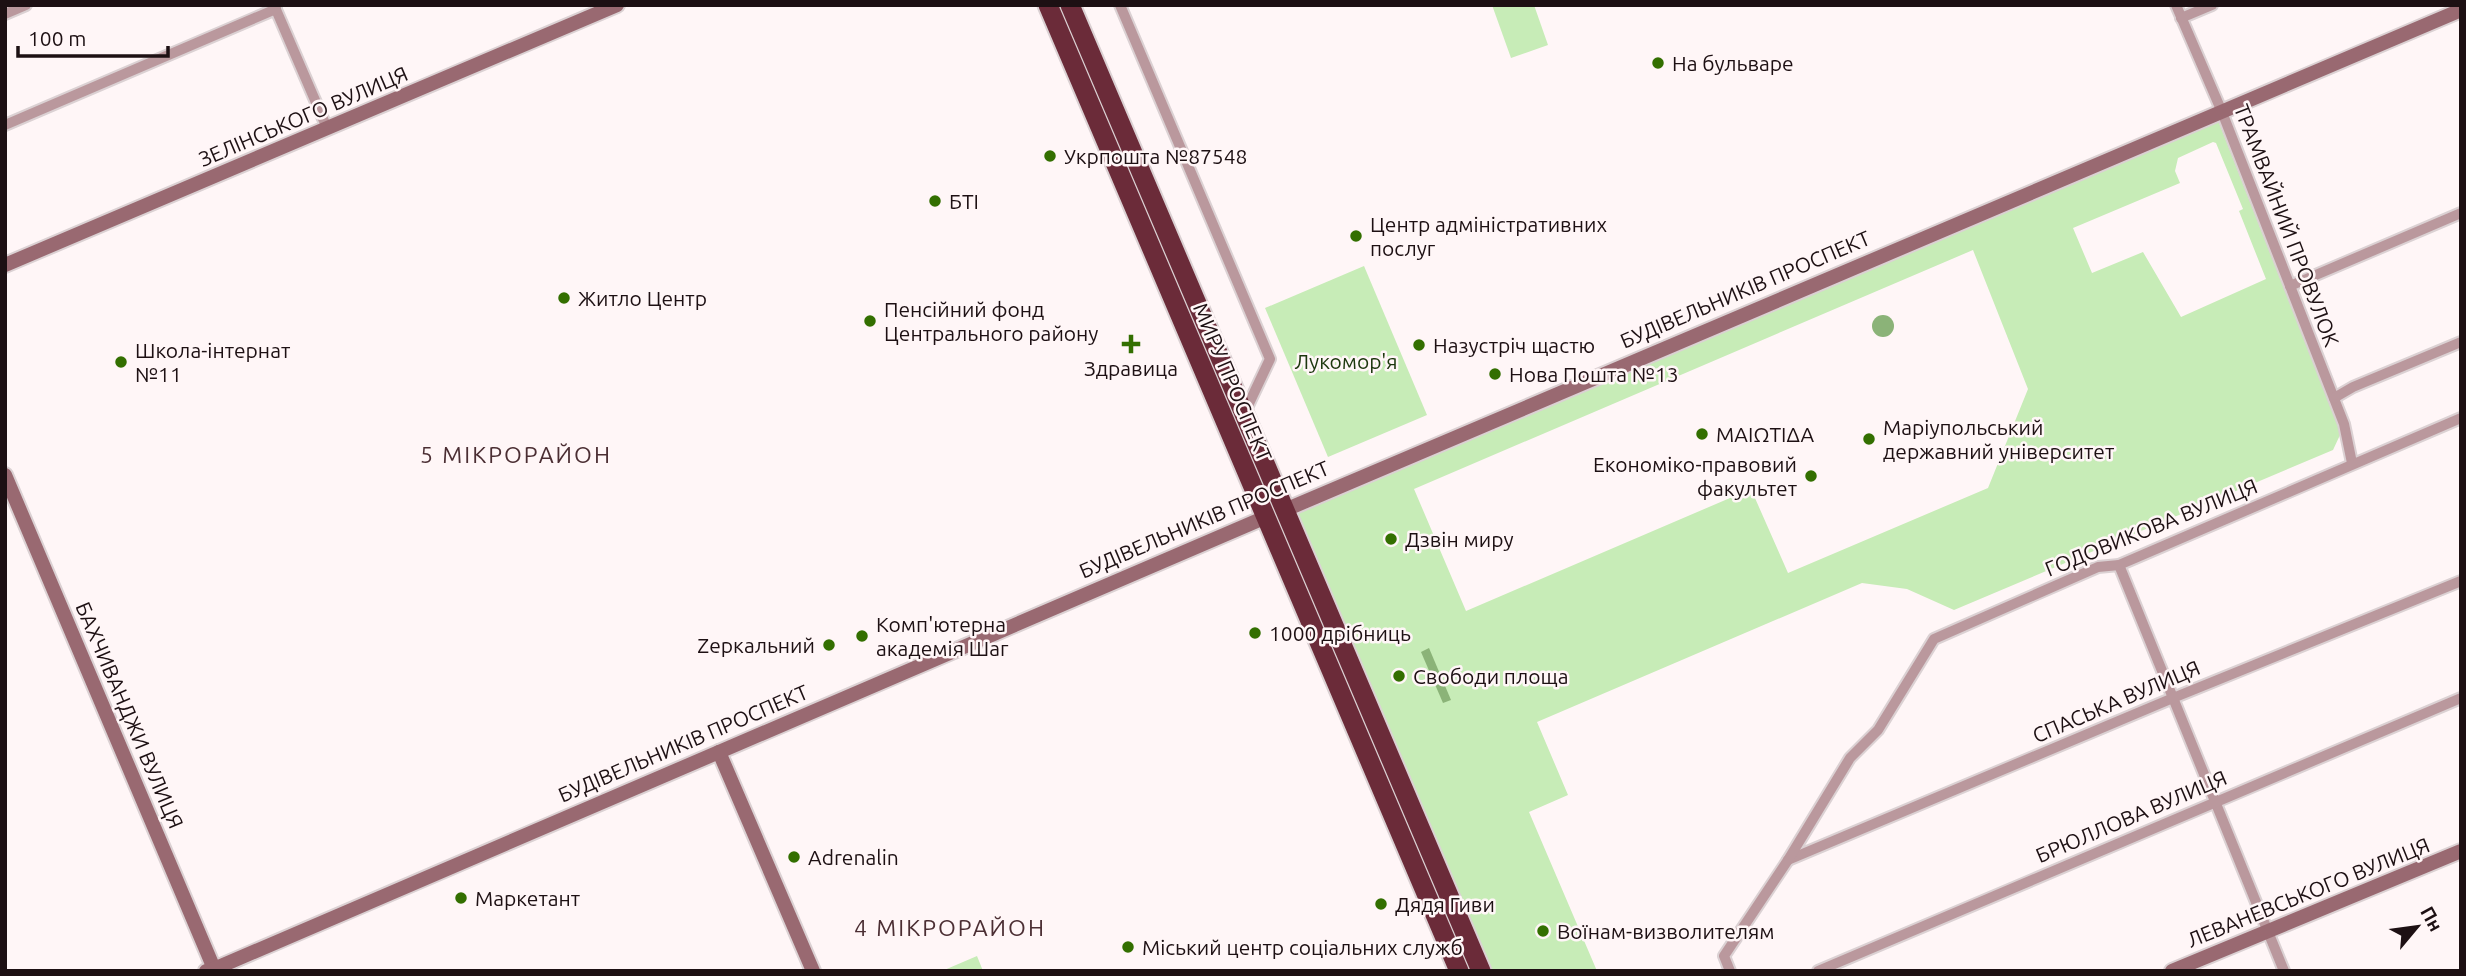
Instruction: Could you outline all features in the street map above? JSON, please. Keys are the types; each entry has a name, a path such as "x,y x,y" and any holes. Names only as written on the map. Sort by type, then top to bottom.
{"highway":[{"name":"МИРУ ПРОСПЕКТ","path":"1048,5 1459,971"},
{"name":"МИРУ ПРОСПЕКТ","path":"1070,5 1481,971"},
{"name":"БУДІВЕЛЬНИКІВ ПРОСПЕКТ","path":"1266,517 1284,510"}],"main road":[{"name":"ЗЕЛІНСЬКОГО ВУЛИЦЯ","path":"5,265 617,5"},
{"name":"БУДІВЕЛЬНИКІВ ПРОСПЕКТ","path":"1284,510 2461,10"},
{"name":"БАХЧИВАНДЖИ ВУЛИЦЯ","path":"5,475 212,970"},
{"name":"БУДІВЕЛЬНИКІВ ПРОСПЕКТ","path":"212,970 1266,517"},
{"path":"719,752 813,971"},
{"name":"ЛЕВАНЕВСЬКОГО ВУЛИЦЯ","path":"2172,971 2461,851"}],"street":[{"path":"5,14 26,5"},
{"path":"1120,5 1270,359 1244,415"},
{"name":"ТРАМВАЙНИЙ ПРОВУЛОК","path":"2176,5 2222,112 2344,424 2352,463"},
{"path":"2181,18 2212,5"},
{"path":"5,125 275,7 327,128"},
{"path":"2290,286 2461,213"},
{"path":"2334,398 2353,387 2461,342"},
{"name":"ГОДОВИКОВА ВУЛИЦЯ","path":"1788,860 1850,758 1878,730 1934,639 2098,567 2119,565 2461,418"},
{"path":"2119,565 2284,971"},
{"name":"СПАСЬКА ВУЛИЦЯ","path":"1788,860 2461,581"},
{"name":"БРЮЛЛОВА ВУЛИЦЯ","path":"1818,971 2461,698"},
{"path":"1730,971 1724,956 1788,860"}],"green space":[{"path":"1492,5 1534,5 1548,45 1511,58"},
{"path":"2218,120 2340,435 2333,450 1954,610 1907,589 1862,583 1537,722 1568,795 1529,812 1597,971 1489,971 1345,624 1341,625 1293,512","holes":["2216,143 2243,209 2239,211 2266,279 2181,317 2143,252 2092,273 2073,228 2180,183 2175,171 2178,158","1973,250 2028,389 1988,488 1788,573 1751,489 1466,611 1414,489"]},
{"name":"Лукомор'я","path":"1364,266 1427,415 1328,457 1265,308"},
{"path":"977,956 983,971 942,971"}],"shaded area":[{"path":"1883,315 1891,318 1894,326 1891,334 1883,337 1875,334 1872,326 1875,318"},
{"path":"1429,648 1451,700 1443,703 1421,652"}],"place":[{"name":"На бульваре","path":"1658,63"},
{"name":"Укрпошта №87548","path":"1050,156"},
{"name":"БТІ","path":"935,201"},
{"name":"Центр адміністративних послуг","path":"1356,236"},
{"name":"Житло Центр","path":"564,298"},
{"name":"Пенсійний фонд Центрального району","path":"870,321"},
{"name":"Здравица","path":"1131,344"},
{"name":"Назустріч щастю","path":"1419,345"},
{"name":"Школа-інтернат №11","path":"121,362"},
{"name":"Нова Пошта №13","path":"1495,374"},
{"name":"ΜΑΙΩΤΙΔΑ","path":"1702,434"},
{"name":"Маріупольський державний університет","path":"1869,439"},
{"name":"Економіко-правовий факультет","path":"1811,476"},
{"name":"Дзвін миру","path":"1391,539"},
{"name":"1000 дрібниць","path":"1255,633"},
{"name":"Комп'ютерна академія Шаг","path":"862,636"},
{"name":"Zеркальний","path":"829,645"},
{"name":"Свободи площа","path":"1399,676"},
{"name":"Adrenalin","path":"794,857"},
{"name":"Маркетант","path":"461,898"},
{"name":"Дядя Гиви","path":"1381,904"},
{"name":"Воїнам-визволителям","path":"1543,931"},
{"name":"Міський центр соціальних служб","path":"1128,947"}],"district":[{"name":"5 МІКРОРАЙОН","path":"516,454"},
{"name":"4 МІКРОРАЙОН","path":"950,927"}]}
